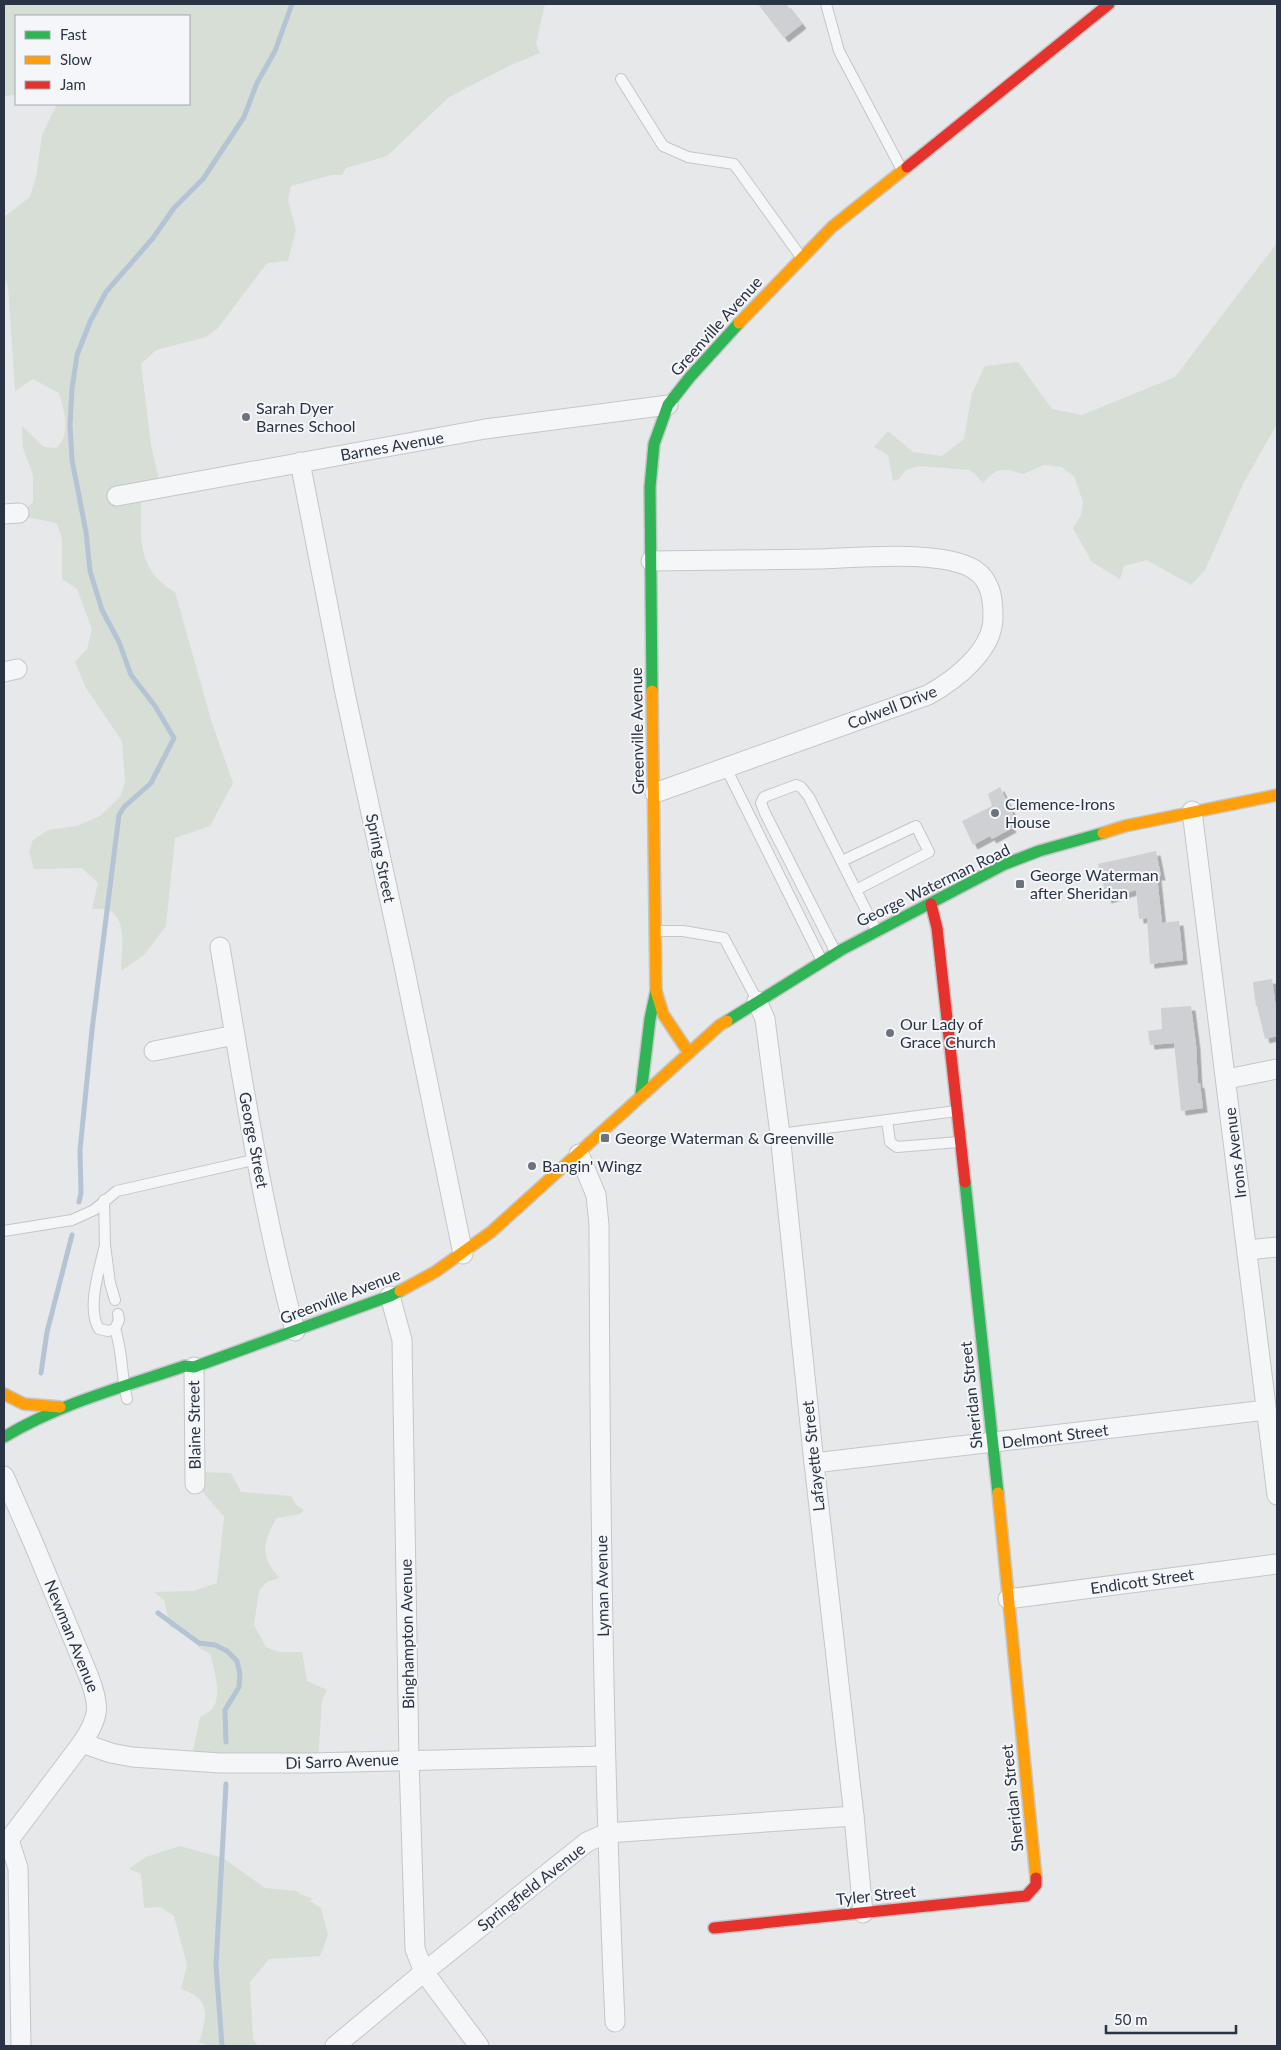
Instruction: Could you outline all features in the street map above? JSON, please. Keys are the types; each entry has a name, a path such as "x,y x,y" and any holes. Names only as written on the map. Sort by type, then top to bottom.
{"street":[{"name":"Greenville Avenue","path":"4,1437 62,1407 185,1366 194,1366 295,1331 390,1296 422,1280 491,1232 579,1154 641,1094 689,1053 663,1014 656,991 650,487 654,444 668,406 690,377 832,227 1110,4"},
{"name":"Barnes Avenue","path":"117,496 485,429 668,406"},
{"name":"Spring Street","path":"300,462 345,692 400,944 462,1254"},
{"name":"Colwell Drive","path":"651,561 849,557 938,558 976,570 983,577 993,598 992,626 979,653 972,663 944,686 928,695 655,793"},
{"name":"George Waterman Road","path":"689,1053 720,1025 822,961 877,930 931,904 1005,864 1039,851 1125,826 1277,795"},
{"name":"Irons Avenue","path":"1192,811 1227,1079 1277,1495"},
{"name":"Sheridan Street","path":"931,904 937,928 993,1444 1036,1868 1036,1885"},
{"name":"George Street","path":"220,947 248,1114 279,1274 295,1331"},
{"path":"656,991 669,1008 676,1013"},
{"path":"641,1094 650,1019 656,991"},
{"name":"Lafayette Street","path":"757,1001 765,1019 780,1134 863,1913"},
{"path":"700,1023 720,1025"},
{"path":"154,1051 235,1035"},
{"path":"1227,1079 1277,1069"},
{"name":"Lyman Avenue","path":"579,1154 596,1195 599,1225 600,1477 605,1756 615,2022"},
{"path":"1247,1250 1277,1246"},
{"name":"Binghampton Avenue","path":"390,1296 402,1340 414,1949 424,1972 479,2046"},
{"name":"Greenville Avenue","path":"153,1388 187,1374 194,1366"},
{"name":"Blaine Street","path":"194,1366 195,1484"},
{"path":"4,1394 33,1406 62,1407"},
{"name":"Delmont Street","path":"814,1463 993,1444 1266,1410"},
{"name":"Newman Avenue","path":"4,1476 97,1697 98,1712 93,1727 82,1743 7,1843 18,1868 21,2046"},
{"name":"Endicott Street","path":"1008,1599 1277,1564"},
{"name":"Di Sarro Avenue","path":"82,1743 111,1754 220,1763 310,1763 605,1756"},
{"name":"Springfield Avenue","path":"335,2046 424,1972 587,1842 607,1833 854,1816"},
{"name":"Tyler Street","path":"714,1928 1026,1896 1036,1885"}],"lane":[{"path":"826,4 839,51 902,170"},
{"path":"621,79 663,146 688,157 734,164 801,258"},
{"path":"726,768 822,961"},
{"path":"836,953 764,813 761,803 764,797 796,785 801,787 809,797 877,930"},
{"path":"842,861 916,826 921,834 929,852 856,890"},
{"path":"656,931 683,931 724,938 757,1001"},
{"path":"780,1134 957,1110"},
{"path":"887,1120 890,1142 897,1147 960,1142"},
{"path":"4,1231 72,1220 94,1210 117,1191 258,1159"},
{"path":"104,1200 105,1245 110,1284 115,1300"},
{"path":"105,1245 93,1297 96,1324 99,1329 108,1332 116,1329"},
{"path":"118,1314 119,1320 116,1329 121,1344 124,1386 127,1399"}],"shaded area":[{"path":"4,4 545,4 536,43 540,53 511,65 449,97 387,156 346,168 342,175 332,175 291,186 288,200 296,230 288,261 267,263 218,328 206,337 156,350 141,364 151,445 161,488 141,495 141,537 143,550 153,573 162,583 175,592 212,723 233,783 210,826 175,838 166,926 144,955 121,971 122,933 118,919 114,914 104,909 92,909 98,883 82,868 34,869 29,851 33,840 48,830 77,826 100,816 120,797 125,783 122,741 86,688 75,662 87,649 92,629 77,589 62,579 62,539 57,524 19,516 33,502 33,475 23,448 22,426 44,447 56,448 64,436 65,422 59,393 33,379 15,391 8,286 4,277 4,217 30,197 36,178 42,135 57,105 190,105 190,15 15,15 15,94 4,97"},
{"path":"1277,243 1277,424 1244,482 1205,570 1191,585 1147,560 1124,566 1120,579 1092,562 1073,528 1081,515 1083,502 1074,476 1061,467 1044,465 1023,474 1010,470 1001,470 997,471 983,483 969,470 920,466 906,470 899,479 893,481 888,455 874,447 888,431 913,452 942,456 964,439 972,393 985,366 1018,362 1052,409 1082,415 1175,377"},
{"path":"198,1472 231,1473 241,1492 291,1496 296,1505 304,1510 300,1514 277,1518 269,1534 265,1549 266,1556 273,1570 280,1578 267,1582 259,1591 254,1625 266,1647 279,1652 302,1652 307,1681 327,1690 322,1700 318,1763 191,1761 200,1717 210,1711 216,1703 215,1674 210,1654 199,1648 191,1633 170,1627 164,1600 154,1592 193,1591 217,1583 224,1517 199,1487"},
{"path":"180,1846 223,1858 265,1888 297,1891 312,1899 310,1901 321,1908 328,1935 320,1956 269,1959 250,1982 253,2039 258,2046 208,2046 199,2042 204,2025 205,2010 198,1998 181,1989 187,1965 174,1916 160,1907 144,1908 141,1874 129,1869 146,1857"}],"building":[{"path":"758,4 786,4 802,24 784,38"},
{"name":"Clemence-Irons House","path":"1000,787 1016,821 1010,825 1012,828 992,839 990,836 973,845 962,821 992,806 988,794"},
{"path":"1156,851 1161,876 1157,876 1162,923 1179,921 1183,960 1150,964 1147,918 1139,919 1136,890 1107,899 1098,864"},
{"path":"1272,979 1277,1015 1277,1036 1265,1039 1256,1006 1253,982"},
{"path":"1191,1006 1198,1084 1200,1083 1203,1108 1181,1111 1174,1043 1150,1045 1148,1031 1162,1029 1161,1008"}],"waterway":[{"path":"79,1202 81,1193 80,1150 92,1030 119,815 124,807 151,783 174,738 155,706 131,675 119,642 102,610 90,571 86,532 72,460 70,425 72,389 77,355 90,322 106,292 153,238 174,208 203,179 244,117 257,83 275,51 292,4"},
{"path":"41,1373 47,1332 72,1235"},
{"path":"158,1613 199,1643 215,1645 227,1651 237,1661 240,1674 239,1687 225,1710 226,1742"},
{"path":"222,2046 216,1965 226,1784"}],"traffic: fast":[{"path":"652,691 650,487 654,444 668,405 690,377 739,323"},
{"path":"727,1021 841,950 1005,864 1039,851 1103,833"},
{"path":"641,1094 650,1019 656,991"},
{"path":"965,1182 998,1493"},
{"path":"4,1437 70,1405 185,1366 194,1367 400,1291"}],"traffic: slow":[{"path":"739,323 832,227 907,167"},
{"path":"652,691 656,991 663,1014 689,1053"},
{"path":"1103,833 1125,826 1277,795"},
{"path":"400,1291 435,1272 491,1232 720,1025 727,1021"},
{"path":"4,1394 24,1404 60,1407"},
{"path":"998,1493 1036,1878"}],"traffic: jam":[{"path":"907,167 1109,4"},
{"path":"931,904 937,928 965,1182"},
{"path":"714,1928 1026,1896 1036,1885 1036,1878"}],"place":[{"name":"Sarah Dyer Barnes School","path":"246,417"},
{"name":"Clemence-Irons House","path":"995,813"},
{"name":"George Waterman after Sheridan","path":"1020,884"},
{"name":"Our Lady of Grace Church","path":"890,1033"},
{"name":"George Waterman & Greenville","path":"605,1138"},
{"name":"Bangin' Wingz","path":"532,1166"}]}
